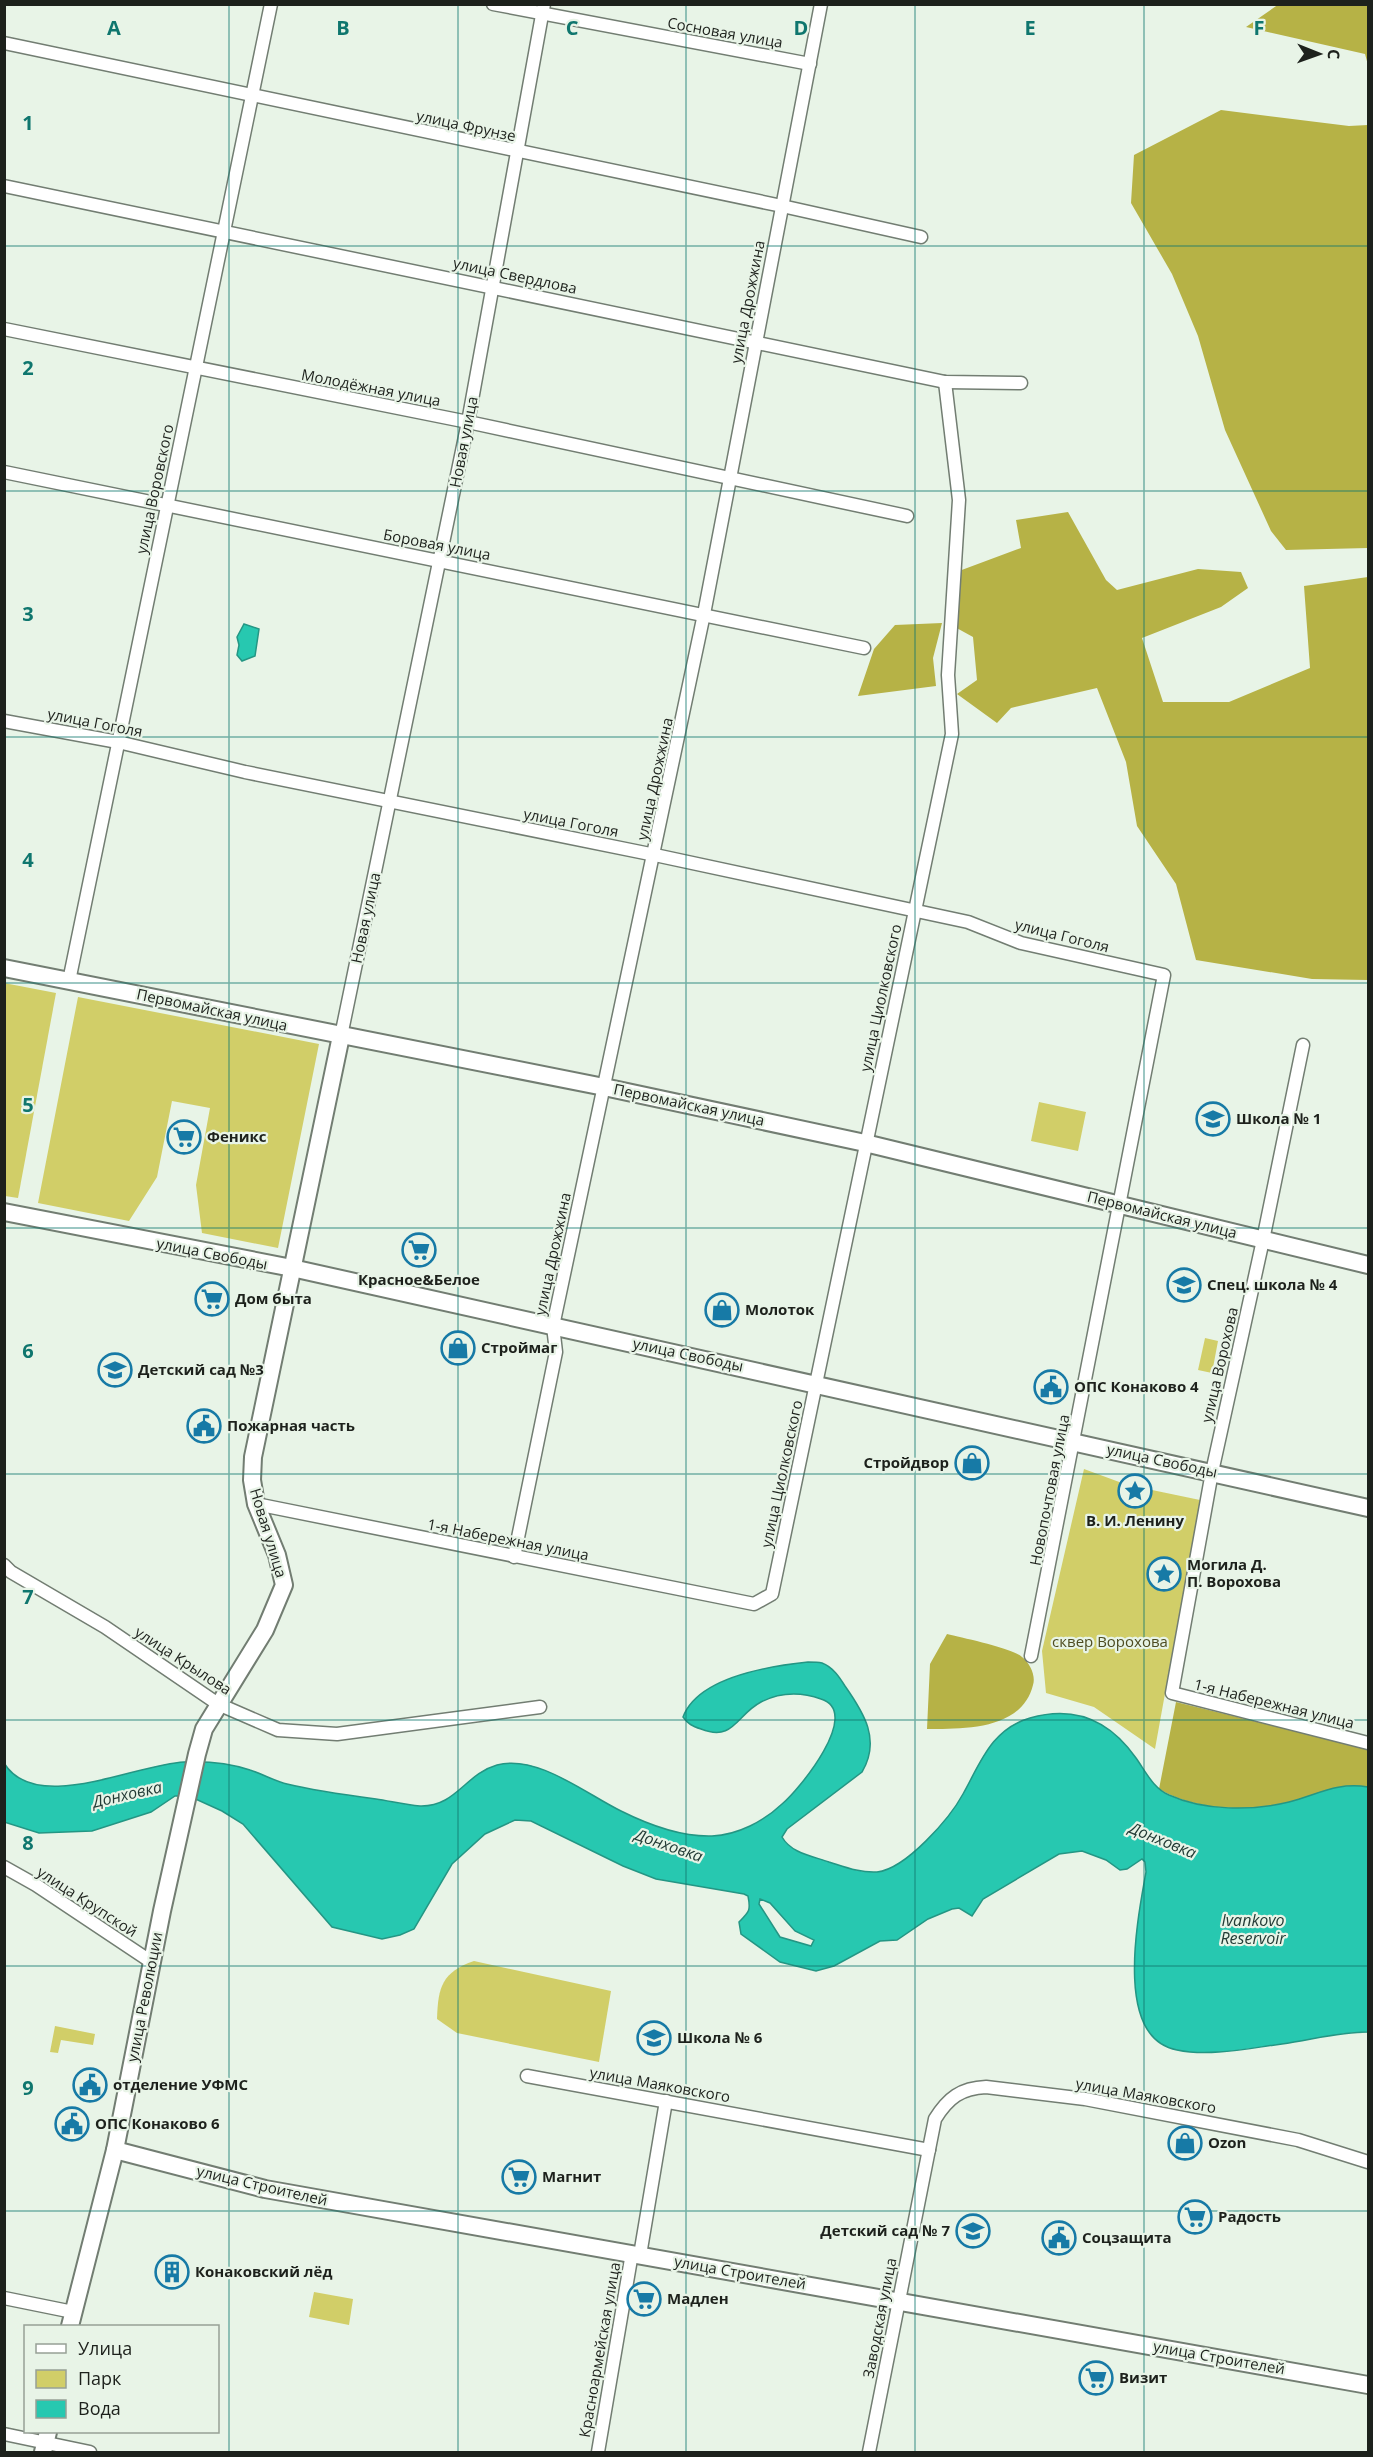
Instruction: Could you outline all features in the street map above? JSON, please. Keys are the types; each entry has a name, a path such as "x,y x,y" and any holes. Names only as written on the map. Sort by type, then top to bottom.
{"main road":[{"name":"Первомайская улица","path":"4,968 604,1087 865,1143 1368,1265"},
{"name":"Новая улица","path":"184,1808 204,1729 265,1630 284,1585 277,1555 256,1504 252,1480 254,1457 341,1036"},
{"name":"улица Свободы","path":"4,1212 292,1268 1368,1508"},
{"name":"улица Революции","path":"72,2319 115,2150 184,1808"},
{"name":"улица Строителей","path":"115,2150 265,2189 1368,2385"}],"street":[{"name":"улица Воровского","path":"69,981 271,4"},
{"name":"Сосновая улица","path":"493,4 544,9 810,64"},
{"name":"улица Дрожжина","path":"514,1557 556,1352 554,1326 704,614 821,4"},
{"name":"Новая улица","path":"341,1036 468,422 544,9"},
{"name":"улица Фрунзе","path":"4,43 921,237"},
{"name":"улица Свердлова","path":"4,186 945,382 1021,383"},
{"name":"Молодёжная улица","path":"4,329 468,422 907,516"},
{"name":"улица Циолковского","path":"754,1604 772,1594 952,734 948,675 959,500 945,382"},
{"name":"Боровая улица","path":"4,472 166,507 864,648"},
{"name":"улица Гоголя","path":"4,721 118,742 245,772 655,855 968,922 1021,943 1164,975"},
{"name":"Новопочтовая улица","path":"1031,1656 1075,1442 1164,975"},
{"name":"улица Ворохова","path":"1172,1693 1212,1472 1303,1044"},
{"name":"1-я Набережная улица","path":"256,1504 754,1604"},
{"name":"улица Крылова","path":"4,1565 11,1572 105,1627 218,1704 278,1730 337,1734 540,1707"},
{"name":"1-я Набережная улица","path":"1172,1693 1368,1743"},
{"name":"улица Крупской","path":"4,1867 36,1885 153,1963"},
{"name":"улица Маяковского","path":"527,2076 929,2150"},
{"name":"улица Маяковского","path":"935,2120 945,2103 956,2094 972,2088 986,2087 1101,2102 1298,2140 1365,2161"},
{"name":"Красноармейская улица","path":"598,2452 666,2101"},
{"name":"Заводская улица","path":"869,2452 935,2120"},
{"path":"4,2298 72,2319"},
{"path":"4,2434 90,2452"}],"green space":[{"path":"4,983 56,993 18,1198 5,1196"},
{"path":"78,997 319,1044 278,1248 202,1233 196,1185 210,1108 172,1101 157,1177 129,1221 38,1203"},
{"path":"1039,1102 1086,1112 1078,1151 1031,1141"},
{"path":"1205,1338 1218,1341 1212,1373 1198,1370"},
{"name":"сквер Ворохова","path":"1084,1469 1122,1483 1123,1489 1130,1497 1144,1498 1152,1490 1200,1500 1155,1749 1094,1707 1046,1693 1042,1651"},
{"path":"474,1961 611,1991 599,2062 457,2033 437,2019 439,1998 444,1982 455,1970"},
{"path":"55,2026 95,2034 93,2045 61,2040 58,2053 50,2052"},
{"path":"314,2292 353,2299 349,2325 309,2317"}],"shaded area":[{"path":"1279,4 1368,5 1368,65 1365,54 1246,27"},
{"path":"1221,110 1349,126 1368,125 1368,548 1286,550 1271,531 1225,430 1198,336 1172,274 1131,203 1134,155"},
{"path":"1068,512 1106,580 1117,590 1198,569 1241,572 1248,588 1221,607 1142,638 1163,702 1229,702 1310,668 1304,586 1368,577 1368,980 1312,979 1196,960 1176,884 1137,826 1126,762 1097,688 1011,708 997,723 957,694 977,680 973,637 953,626 959,571 1021,548 1016,520"},
{"path":"942,623 933,658 936,686 858,696 874,649 895,625"},
{"path":"947,1634 1008,1650 1028,1663 1034,1681 1027,1700 1017,1711 990,1724 927,1729 930,1664"},
{"path":"1176,1702 1368,1749 1368,1787 1346,1786 1289,1802 1239,1808 1205,1805 1174,1796 1159,1789"}],"water":[{"path":"244,624 259,629 255,656 242,661 237,655 239,645 237,637"},
{"name":"Ivankovo Reservoir","path":"808,1662 826,1665 836,1673 864,1717 868,1727 870,1749 862,1772 787,1829 782,1837 791,1847 802,1853 859,1871 877,1872 888,1869 914,1852 938,1828 957,1804 981,1760 996,1739 1017,1723 1046,1714 1076,1715 1103,1726 1126,1745 1158,1788 1169,1795 1197,1804 1228,1808 1260,1807 1289,1802 1337,1787 1368,1787 1368,2032 1346,2033 1243,2050 1203,2053 1177,2050 1157,2041 1144,2023 1137,2000 1134,1973 1138,1917 1146,1872 1145,1862 1142,1859 1127,1869 1120,1870 1106,1860 1082,1851 1059,1854 983,1899 972,1916 959,1908 952,1909 928,1919 897,1940 880,1941 834,1966 816,1971 780,1962 741,1934 739,1922 748,1911 748,1896 656,1879 623,1866 531,1821 515,1820 485,1834 452,1864 414,1929 382,1939 332,1927 243,1824 222,1811 189,1796 175,1796 151,1812 92,1831 39,1833 4,1822 4,1763 19,1778 39,1785 62,1786 88,1783 184,1762 217,1763 255,1772 282,1783 331,1793 420,1806 432,1805 452,1796 486,1769 512,1763 545,1770 621,1811 653,1825 701,1836 722,1835 741,1830 767,1816 801,1784 824,1751 832,1734 835,1719 832,1707 821,1699 806,1695 776,1696 753,1707 728,1730 721,1732 695,1727 683,1717 691,1703 719,1683 756,1671","holes":["760,1899 770,1903 795,1931 814,1940 811,1946 780,1937 759,1904"]}],"place":[{"name":"Школа № 1","path":"1213,1119"},
{"name":"Феникс","path":"184,1137"},
{"name":"Красное&Белое","path":"419,1250"},
{"name":"Спец. школа № 4","path":"1184,1285"},
{"name":"Дом быта","path":"212,1299"},
{"name":"Молоток","path":"722,1310"},
{"name":"Строймаг","path":"458,1348"},
{"name":"Детский сад №3","path":"115,1370"},
{"name":"ОПС Конаково 4","path":"1051,1387"},
{"name":"Пожарная часть","path":"204,1426"},
{"name":"Стройдвор","path":"972,1463"},
{"name":"В. И. Ленину","path":"1135,1491"},
{"name":"Могила Д. П. Ворохова","path":"1164,1574"},
{"name":"Школа № 6","path":"654,2038"},
{"name":"отделение УФМС","path":"90,2085"},
{"name":"ОПС Конаково 6","path":"72,2124"},
{"name":"Ozon","path":"1185,2143"},
{"name":"Магнит","path":"519,2177"},
{"name":"Радость","path":"1195,2217"},
{"name":"Детский сад № 7","path":"973,2231"},
{"name":"Соцзащита","path":"1059,2238"},
{"name":"Конаковский лёд","path":"172,2272"},
{"name":"Мадлен","path":"644,2299"},
{"name":"Визит","path":"1096,2378"}],"water label":[{"name":"Донховка","path":"127,1794"},
{"name":"Донховка","path":"1163,1840"},
{"name":"Донховка","path":"669,1845"}]}
